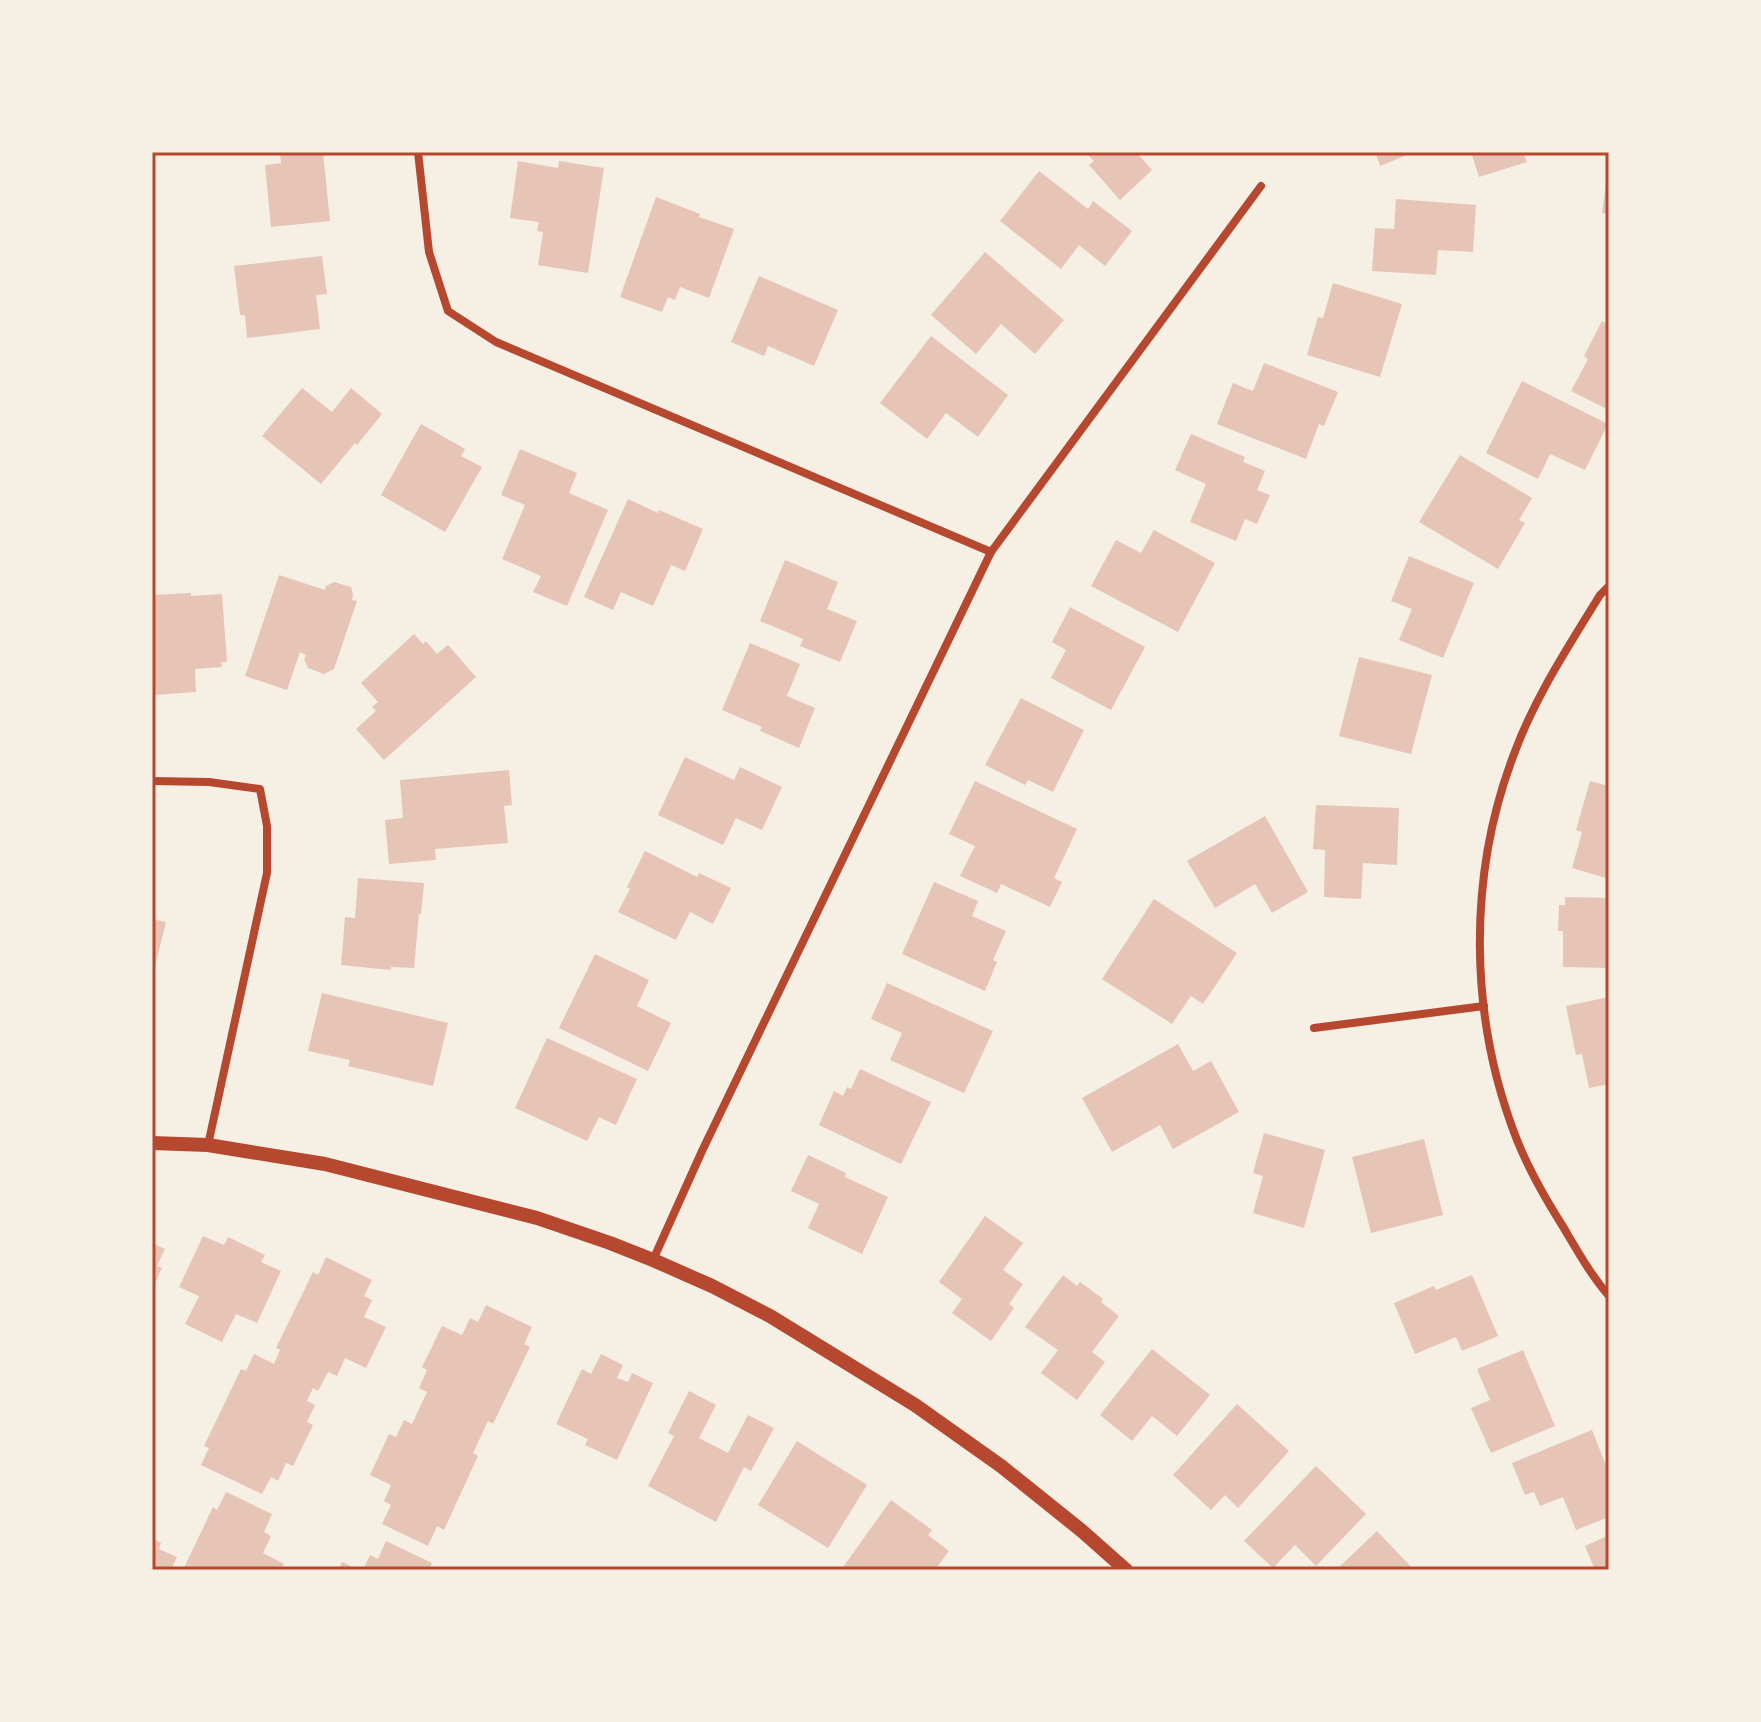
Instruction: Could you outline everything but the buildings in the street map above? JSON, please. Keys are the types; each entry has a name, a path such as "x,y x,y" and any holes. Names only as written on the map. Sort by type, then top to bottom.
{"street":[{"path":"418,152 429,252 448,311 496,342 991,552"},
{"path":"653,1260 702,1151 991,552 1261,186"},
{"path":"1609,586 1600,595 1553,671 1531,712 1513,756 1488,847 1479,950 1491,1052 1517,1140 1536,1183 1593,1278 1609,1296"},
{"path":"152,781 209,782 260,789 267,826 267,873 208,1145"},
{"path":"1314,1028 1484,1006"},
{"path":"152,1143 208,1145 325,1164 537,1218 653,1260 770,1316 915,1405 1001,1466 1126,1570"}]}
